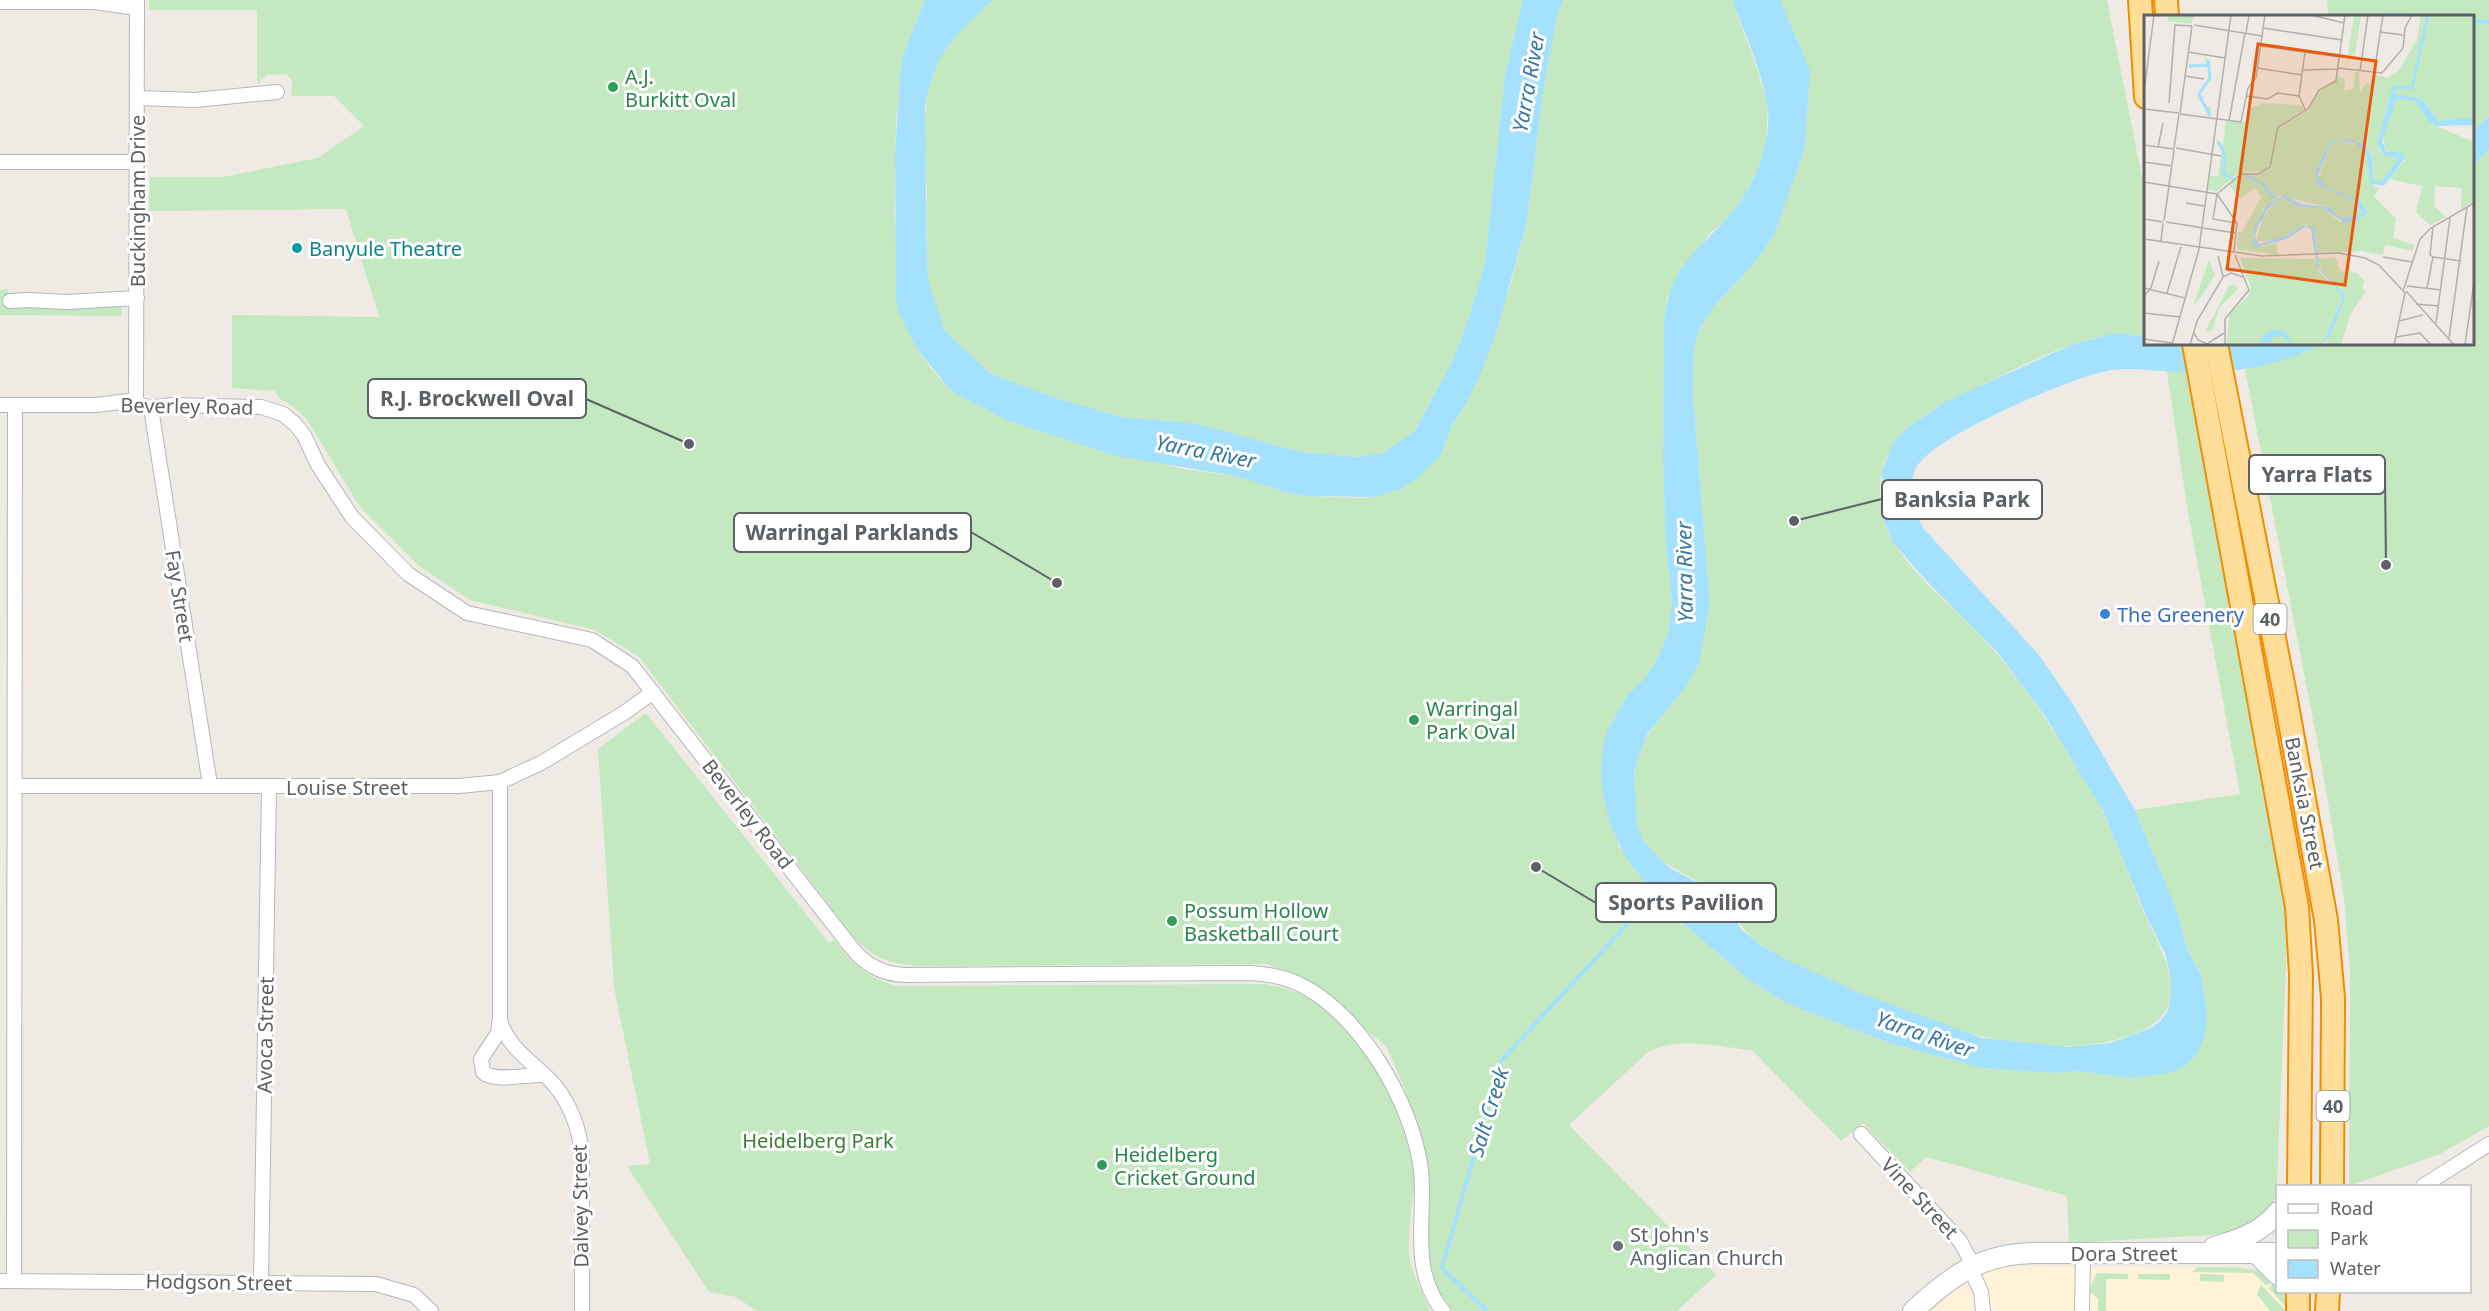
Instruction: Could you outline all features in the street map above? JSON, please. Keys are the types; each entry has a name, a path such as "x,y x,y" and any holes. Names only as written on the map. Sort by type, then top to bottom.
{"highway":[{"path":"2140,0 2144,78"},
{"path":"2166,0 2167,15"},
{"name":"40","path":"2194,345 2221,428"},
{"name":"40","path":"2216,345 2221,428"},
{"name":"Banksia Street","path":"2221,428 2297,907 2301,975 2299,1185"},
{"name":"Banksia Street","path":"2221,428 2284,689 2326,920 2333,1007 2332,1185"},
{"path":"2298,1293 2298,1311"},
{"path":"2327,1311 2328,1293"}],"main road":[{"path":"2289,1185 2299,1161"},
{"path":"2191,1253 2254,1233 2267,1224 2276,1213"},
{"path":"2256,1253 2276,1274"},
{"name":"Dora Street","path":"1913,1311 1941,1286 1971,1266 2016,1254 2276,1253"},
{"path":"2289,1293 2298,1311"}],"street":[{"path":"0,2 101,1 137,4"},
{"name":"Buckingham Drive","path":"136,402 137,4"},
{"path":"137,98 195,99 277,92"},
{"path":"0,162 137,162"},
{"path":"10,301 66,302 136,298"},
{"name":"Beverley Road","path":"0,405 96,405 129,401 151,408 171,405 261,407 283,414 296,424 304,435 318,465 352,517 408,574 466,614 592,640 632,666 850,947 867,963 881,971 904,975 1251,973 1288,979 1318,995 1344,1018 1375,1056 1396,1090 1406,1112 1421,1169 1421,1239 1424,1277 1431,1294 1443,1311"},
{"path":"7,1281 16,786 15,405"},
{"name":"Fay Street","path":"151,408 210,785"},
{"name":"Louise Street","path":"16,786 459,786 500,782 582,740 653,692"},
{"name":"Dalvey Street","path":"500,782 500,1017 498,1033 481,1059 483,1072 490,1078 544,1075"},
{"name":"Avoca Street","path":"261,1282 269,787"},
{"name":"Dalvey Street","path":"500,1017 505,1034 513,1046 544,1075 566,1102 576,1125 581,1143 582,1311"},
{"name":"Vine Street","path":"1861,1134 1960,1241 1981,1292 1983,1311"},
{"path":"2425,1185 2489,1144"},
{"path":"2082,1311 2083,1253"},
{"name":"Hodgson Street","path":"7,1281 376,1284 414,1295 431,1311"}],"shaded area":[{"path":"2017,1266 2248,1268 2272,1277 2276,1293 2284,1293 2289,1311 1932,1311 1954,1291 1977,1276 1998,1268"}],"green space":[{"path":"149,0 925,0 903,55 896,119 894,215 918,350 932,370 951,391 1008,421 1076,442 1184,469 1236,476 1305,496 1358,498 1374,497 1440,456 1453,424 1467,402 1510,287 1526,226 1544,85 1557,16 1563,0 1732,0 1768,106 1766,144 1759,166 1745,194 1728,218 1709,234 1667,298 1664,320 1663,460 1666,546 1672,603 1668,633 1657,659 1645,678 1628,695 1608,729 1603,796 1619,846 1661,904 1750,981 1786,1003 1889,1043 1982,1068 2054,1073 2076,1071 2130,1078 2207,1011 2201,975 2187,949 2177,911 2135,810 2240,794 2187,506 2167,372 2186,372 2250,693 2286,910 2286,967 2277,1183 2275,1198 2265,1217 2228,1234 2069,1243 2067,1196 1926,1157 1910,1172 1863,1123 1841,1141 1752,1050 1699,1044 1673,1045 1648,1052 1569,1125 1716,1275 1677,1311 1450,1311 1443,1303 1429,1271 1419,1135 1406,1092 1386,1046 1359,1024 1330,995 1303,977 1266,964 919,966 892,962 877,956 855,939 639,657 595,630 470,600 419,566 360,507 306,418 280,399 275,391 232,388 232,315 379,317 346,209 149,211 150,177 223,177 318,158 364,126 334,96 291,96 292,80 286,74 267,75 257,84 257,10 149,10"},
{"path":"993,0 1523,0 1505,75 1485,263 1454,358 1415,431 1383,453 1358,457 1302,452 1193,423 1122,417 1056,398 991,374 945,331 929,283 927,266 924,124 929,83 938,60 955,35"},
{"path":"1780,0 2107,0 2144,188 2144,336 2100,337 2054,351 1931,411 1901,436 1890,452 1883,469 1880,489 1882,512 1887,528 1905,558 1930,587 1985,640 2014,675 2053,730 2091,791 2115,839 2161,949 2171,982 2171,997 2166,1011 2154,1024 2134,1034 2098,1044 2061,1046 2022,1044 1984,1037 1946,1026 1873,999 1798,966 1759,943 1746,931 1718,896 1699,882 1665,863 1647,846 1640,834 1636,819 1634,785 1640,752 1654,726 1689,680 1698,660 1710,604 1693,397 1694,347 1701,326 1714,306 1752,266 1774,236 1805,147 1810,70"},
{"path":"2327,0 2489,0 2489,116 2474,130 2474,15 2328,15"},
{"path":"2489,149 2489,1126 2440,1154 2349,1185 2350,970 2344,897 2321,761 2245,369 2305,352 2319,345 2474,345 2474,165"},
{"path":"8,289 10,307 122,305 121,316 0,315 0,290"},
{"name":"Heidelberg Park","path":"646,713 829,943 834,940 854,963 878,980 898,986 1264,984 1295,992 1318,1005 1340,1023 1360,1045 1378,1070 1393,1097 1404,1124 1416,1178 1411,1209 1409,1255 1430,1311 757,1311 736,1297 709,1292 627,1166 650,1164 614,987 598,749"},
{"path":"2198,1267 2247,1269 2274,1278 2267,1286 2253,1273 2192,1272"},
{"path":"2097,1273 2128,1274 2128,1279 2106,1279 2106,1311 2098,1311 2098,1299 2089,1290"},
{"path":"2138,1274 2170,1274 2170,1280 2138,1279"},
{"path":"2200,1274 2224,1275 2224,1282 2200,1281"},
{"path":"2276,1280 2276,1293 2284,1293 2289,1311 2269,1288"},
{"path":"2261,1285 2285,1311 2270,1311 2257,1294"}],"water":[{"name":"Yarra River","path":"925,0 993,0 967,24 948,46 935,71 925,106 927,266 929,283 945,331 991,374 1056,398 1122,417 1193,423 1302,452 1358,457 1383,453 1415,431 1454,358 1485,263 1505,75 1523,0 1563,0 1557,16 1544,85 1526,226 1496,334 1482,370 1467,402 1453,424 1440,456 1415,480 1401,489 1374,497 1305,496 1236,476 1117,456 1008,421 951,391 918,350 899,313 896,298 895,154 900,77 903,55"},
{"name":"Yarra River","path":"1732,0 1780,0 1810,70 1805,147 1774,236 1752,266 1714,306 1701,326 1694,347 1693,397 1710,604 1699,663 1686,686 1648,733 1634,774 1637,825 1643,840 1670,868 1710,889 1726,904 1742,930 1761,945 1785,959 1860,993 1982,1038 2069,1047 2111,1043 2151,1028 2161,1020 2168,1011 2171,995 2170,973 2165,953 2147,918 2103,811 2047,719 1998,653 1920,574 1893,542 1882,514 1882,472 1893,443 1907,428 1945,402 2073,344 2116,333 2144,336 2144,345 2319,345 2287,359 2251,368 2214,372 2128,369 2094,374 2006,409 1948,440 1927,455 1913,475 1913,500 1924,529 2039,655 2073,704 2135,810 2177,911 2187,949 2201,975 2207,1011 2205,1036 2197,1054 2185,1066 2169,1073 2130,1078 2076,1071 2054,1073 1982,1068 1889,1043 1786,1003 1750,981 1661,904 1625,856 1611,826 1603,796 1601,771 1603,746 1608,729 1628,695 1645,678 1657,659 1668,633 1672,603 1666,546 1663,460 1664,320 1672,286 1678,274 1694,252 1736,207 1759,165 1767,134 1768,118 1761,78"},
{"path":"2489,116 2489,149 2474,165 2474,130"}],"waterway":[{"path":"2388,14 2403,15"},
{"path":"2474,21 2489,22"},
{"name":"Salt Creek","path":"1487,1311 1442,1268 1501,1061 1656,893"}],"place":[{"name":"A.J. Burkitt Oval","path":"613,87"},
{"name":"Banyule Theatre","path":"297,248"},
{"name":"R.J. Brockwell Oval","path":"689,444"},
{"name":"Banksia Park","path":"1794,521"},
{"name":"Yarra Flats","path":"2386,565"},
{"name":"Warringal Parklands","path":"1057,583"},
{"name":"The Greenery","path":"2105,614"},
{"name":"Warringal Park Oval","path":"1414,720"},
{"name":"Sports Pavilion","path":"1536,867"},
{"name":"Possum Hollow Basketball Court","path":"1172,921"},
{"name":"Heidelberg Cricket Ground","path":"1102,1165"},
{"name":"St John's Anglican Church","path":"1618,1246"}]}
